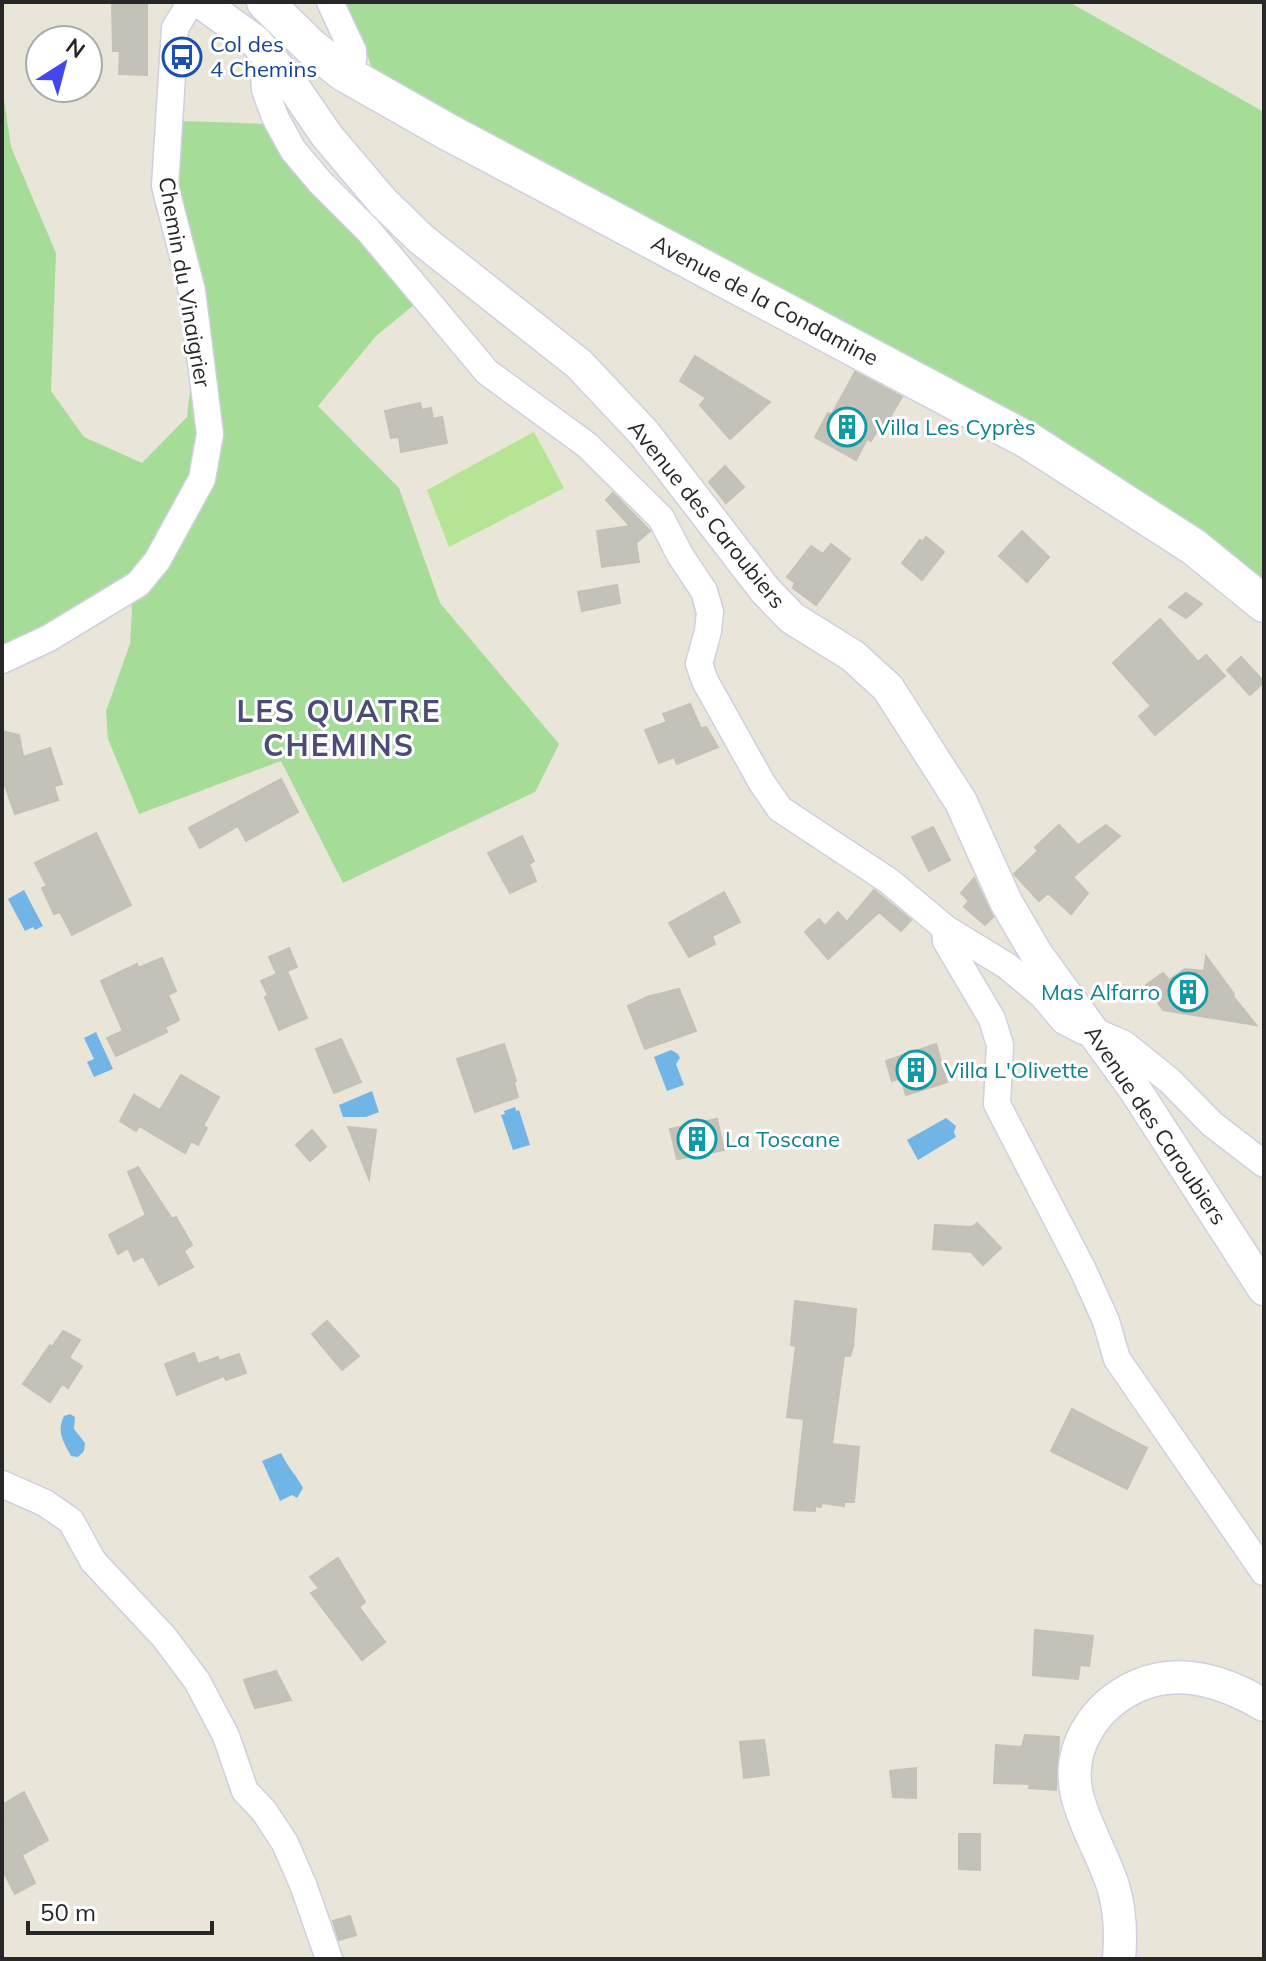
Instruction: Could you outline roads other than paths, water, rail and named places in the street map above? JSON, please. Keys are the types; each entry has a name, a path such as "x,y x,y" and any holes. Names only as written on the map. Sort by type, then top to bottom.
{"main road":[{"name":"Avenue de la Condamine","path":"265,2 311,47 344,73 448,132 1029,441 1194,547 1264,604"}],"street":[{"name":"Chemin du Vinaigrier","path":"2,660 49,638 138,584 157,561 202,479 210,434 192,291 165,186 175,28 191,2"},
{"name":"Avenue des Caroubiers","path":"201,2 256,42 273,60 327,136 383,202 421,239 579,364 644,433 765,590 792,618 853,656 888,688 961,802 1006,902 1037,955 1094,1031 1264,1289"},
{"path":"330,2 353,51 353,59 344,73"},
{"path":"273,60 264,71 265,90 293,150 377,241 487,372 587,445 661,518 680,555 704,591 710,612 699,664 705,681 780,809 889,881 945,928 1007,966 1042,995 1064,1021 1083,1031 1094,1031 1124,1044 1170,1081 1212,1124 1264,1164"},
{"path":"945,928 946,941 992,1019 1000,1045 997,1104 1083,1270 1106,1321 1117,1359 1264,1572"},
{"path":"2,1484 45,1503 71,1521 93,1561 164,1637 197,1681 226,1736 245,1791 264,1811 285,1843 329,1959"},
{"path":"1119,1959 1121,1936 1114,1888 1076,1792 1077,1761 1085,1731 1113,1698 1140,1684 1180,1676 1202,1678 1239,1690 1264,1705"}],"water":[{"path":"24,890 43,926 35,930 33,927 25,931 8,899"},
{"path":"96,1032 113,1069 94,1077 87,1062 94,1059 84,1038"},
{"path":"671,1050 680,1058 676,1064 684,1085 667,1091 654,1057"},
{"path":"372,1091 379,1112 366,1117 343,1117 339,1105"},
{"path":"515,1107 516,1111 519,1110 530,1145 513,1150 501,1115"},
{"path":"946,1118 956,1126 956,1137 918,1160 907,1140"},
{"path":"70,1414 75,1417 74,1429 85,1443 84,1451 78,1457 71,1456 61,1432 64,1416"},
{"path":"281,1453 303,1488 297,1498 292,1495 280,1501 262,1461"}],"place":[{"name":"Col des 4 Chemins","path":"182,57"},
{"name":"Villa Les Cyprès","path":"847,427"},
{"name":"Mas Alfarro","path":"1188,992"},
{"name":"Villa L'Olivette","path":"916,1070"},
{"name":"La Toscane","path":"697,1139"}],"district":[{"name":"LES QUATRE CHEMINS","path":"339,729"}]}
